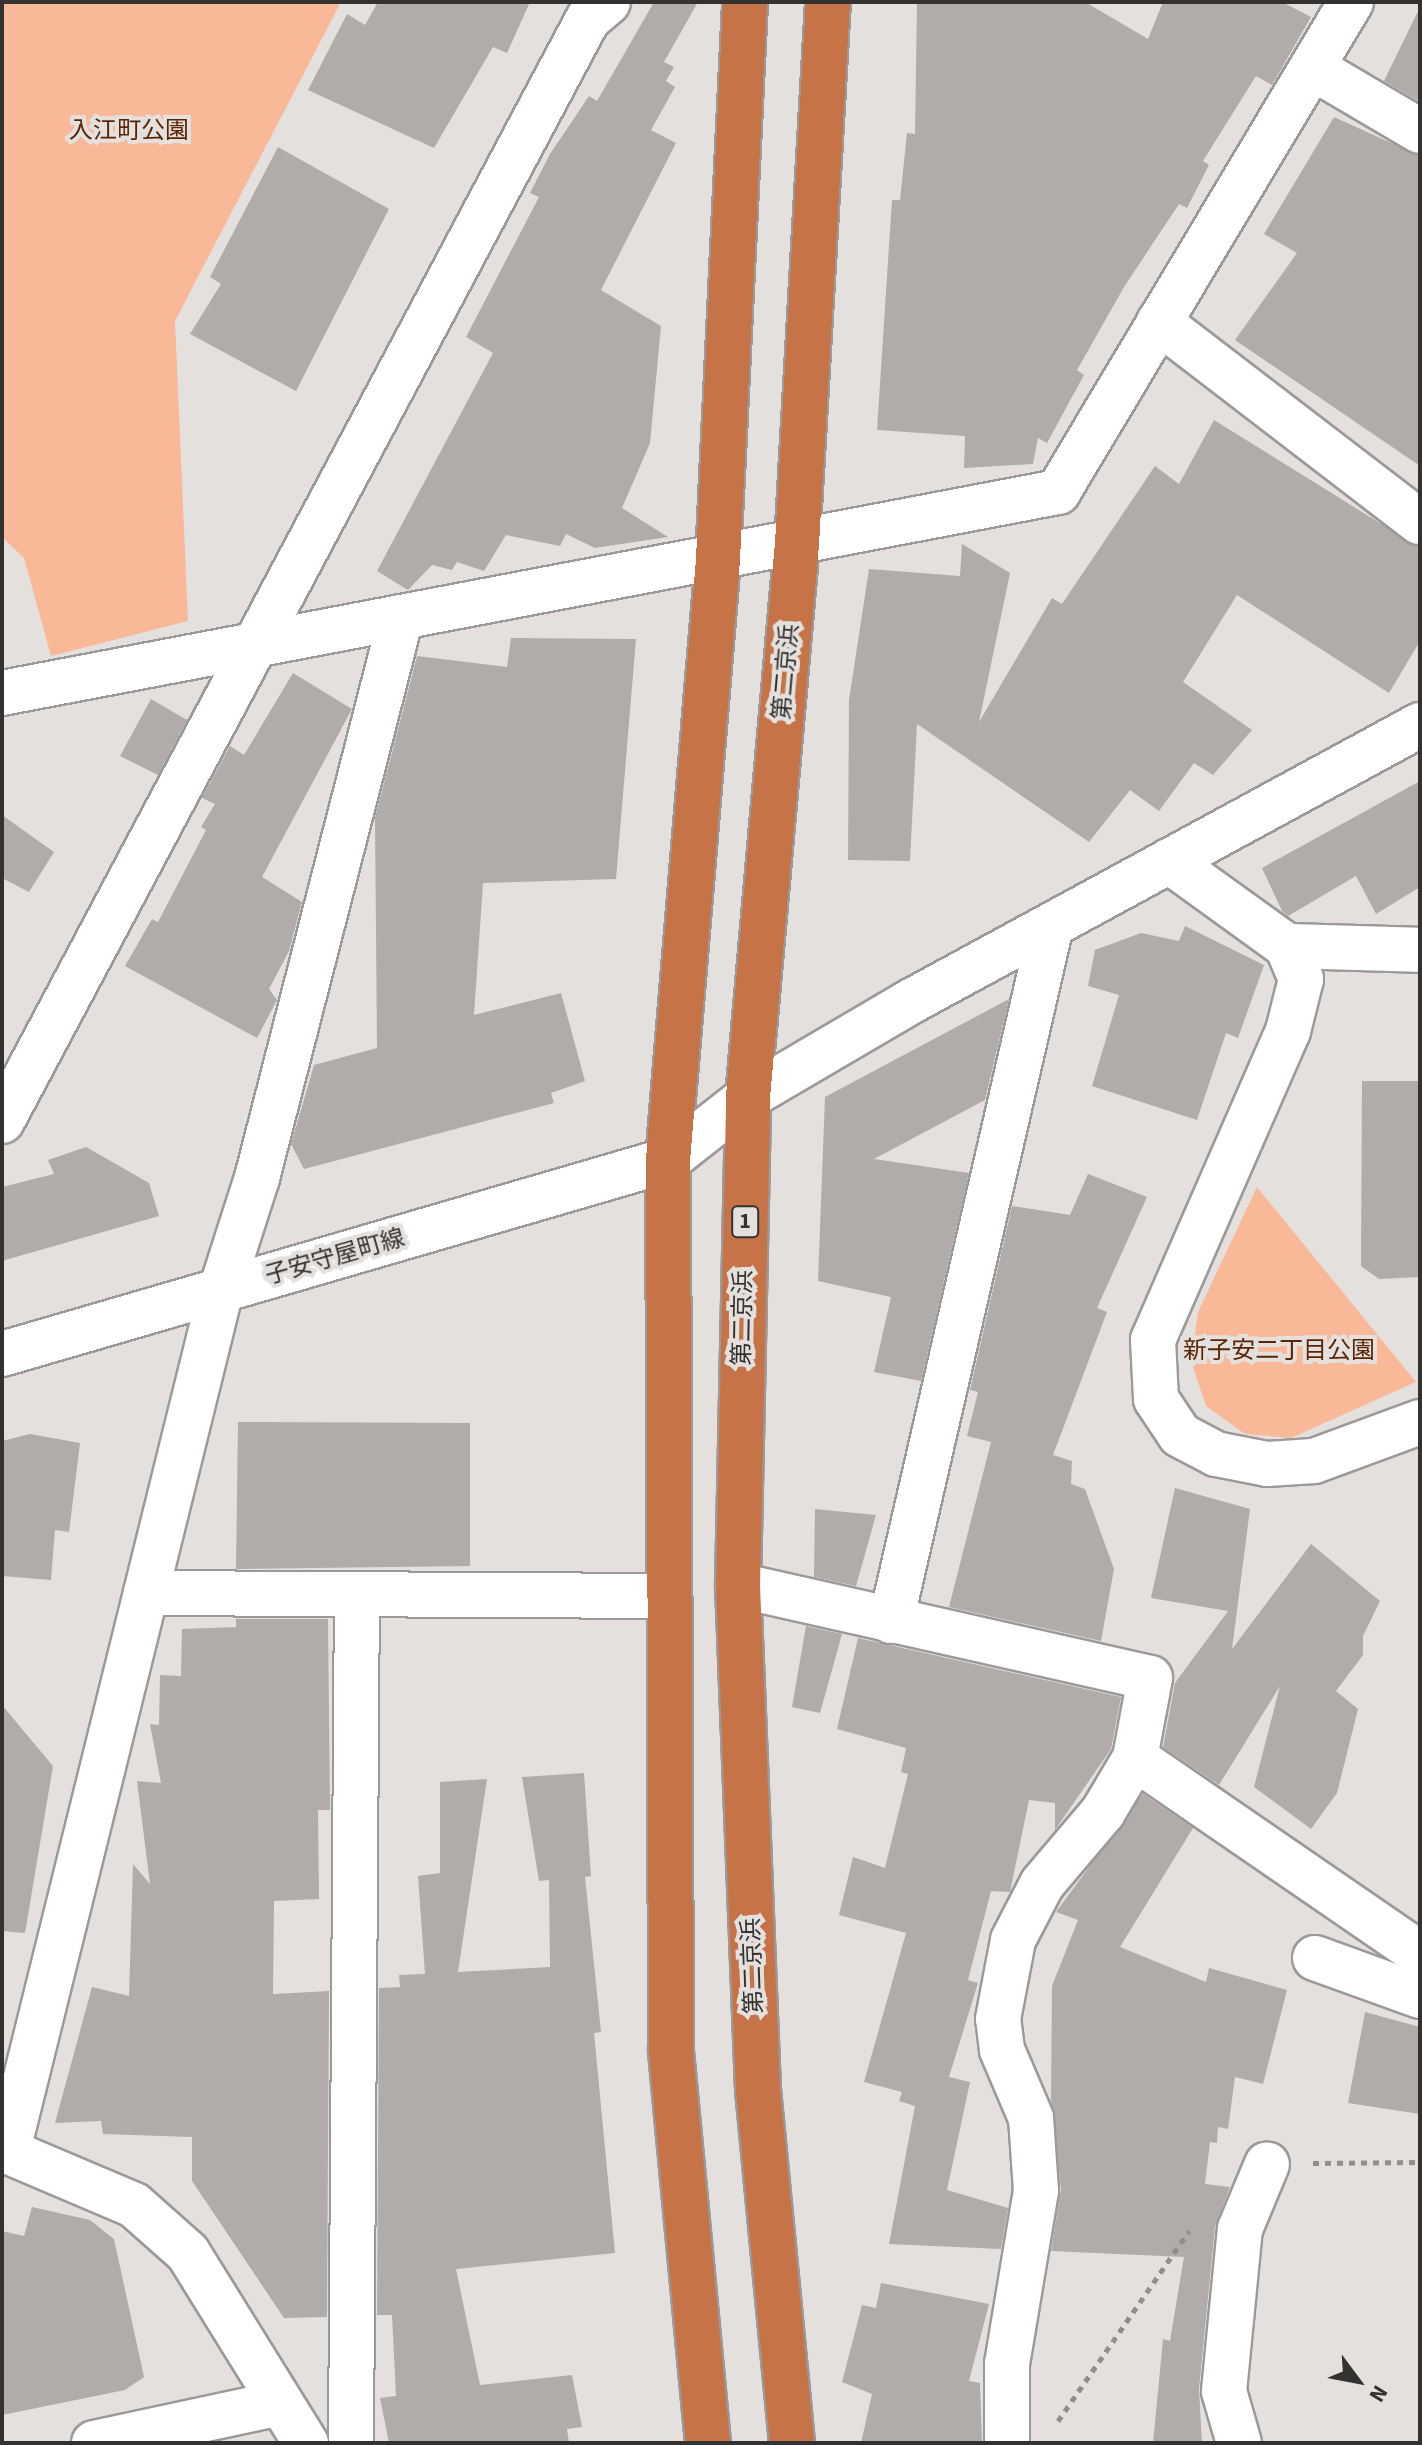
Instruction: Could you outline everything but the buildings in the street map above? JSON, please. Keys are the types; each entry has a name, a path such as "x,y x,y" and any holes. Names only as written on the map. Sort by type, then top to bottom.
{"highway":[{"path":"708,2443 671,2049 668,1160 718,559 745,2"},
{"name":"第二京浜","path":"792,2443 758,2090 738,1585 748,1097 797,544 828,2"}],"street":[{"path":"2,1121 261,642 588,19 608,2"},
{"path":"2,693 1058,492 1313,68 1339,5"},
{"path":"1313,68 1420,131"},
{"path":"1159,322 1420,522"},
{"path":"306,2443 276,2404 188,2253 134,2205 5,2149 221,1290 257,1178 401,617"},
{"path":"668,1160 748,1097 1051,926 1420,725"},
{"path":"1169,861 1287,946 1301,979 1288,1031 1153,1340 1156,1399 1180,1435 1216,1454 1267,1464 1314,1461 1420,1422"},
{"path":"891,1621 1051,926"},
{"path":"1287,946 1420,950"},
{"name":"子安守屋町線","path":"2,1354 668,1160"},
{"path":"738,1585 1150,1678 1135,1758 1103,1812 1042,1884 1013,1940 998,2019 1002,2050 1031,2118 1036,2191 1007,2364 1007,2443"},
{"path":"146,1593 669,1596"},
{"path":"351,2443 357,1594"},
{"path":"1135,1758 1420,1954"},
{"path":"1315,1958 1420,1996"},
{"path":"1239,2443 1224,2391 1240,2229 1267,2164"},
{"path":"94,2443 276,2404"}],"green space":[{"name":"入江町公園","path":"2,2 341,2 175,321 188,621 51,656 24,558 2,537"},
{"name":"新子安二丁目公園","path":"1257,1187 1416,1382 1291,1438 1245,1434 1206,1406 1191,1361 1198,1312"}]}
